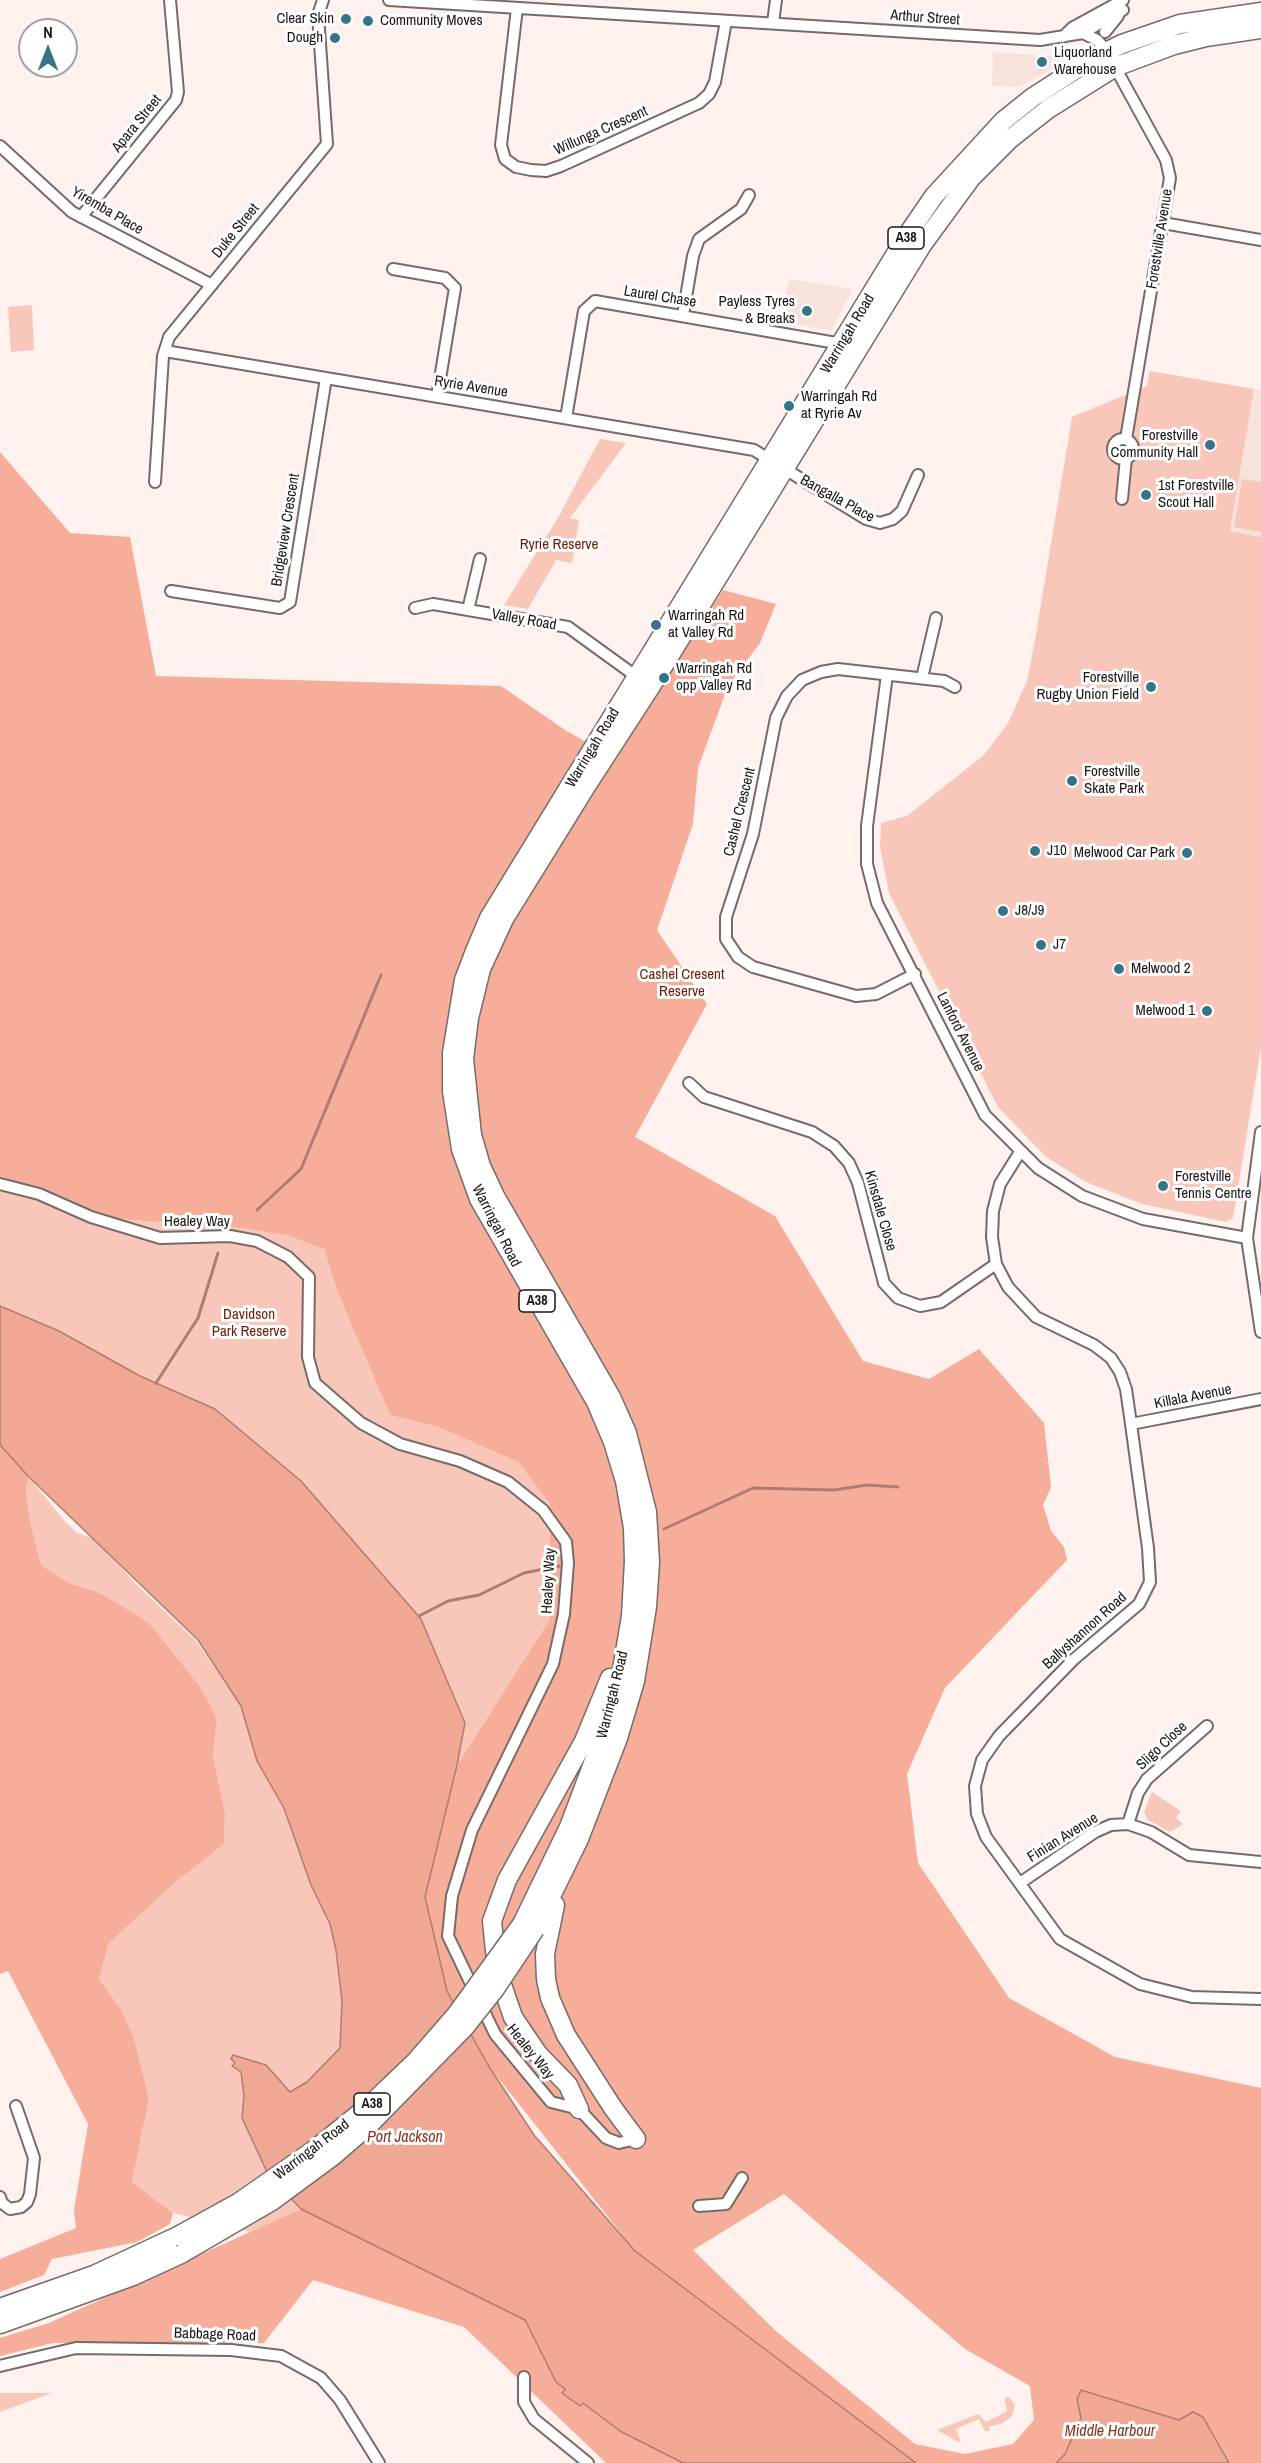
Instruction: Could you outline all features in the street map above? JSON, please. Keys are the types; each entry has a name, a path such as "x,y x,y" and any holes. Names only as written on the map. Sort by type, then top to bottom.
{"highway":[{"name":"Warringah Road","path":"777,464 842,344 908,234 934,196 1003,121 1033,97 1180,24 1261,12"},
{"name":"Warringah Road","path":"0,2324 178,2236 238,2203 314,2151 370,2105 416,2061 528,1927 566,1866 595,1800 635,1681 647,1607 650,1562 647,1512 627,1433 611,1397 521,1244 481,1166 468,1112 464,1059 476,989 492,943 644,682 777,464 922,245 970,178 1010,139 1112,59 1206,37 1261,30"},
{"name":"Warringah Road","path":"528,1927 590,1777 612,1713 630,1625 634,1561 633,1528 625,1481 613,1442 596,1402 478,1198 461,1149 456,1123 452,1091 452,1053 464,980 489,918 644,682"},
{"path":"579,2109 568,2085 538,2054 513,2017 497,1970 492,1922 507,1880 584,1741 630,1625"},
{"path":"566,1866 548,1931 545,1954 546,1979 550,1998 566,2035 636,2139"},
{"name":"Warringah Road","path":"0,2308 48,2300"}],"street":[{"name":"Apara Street","path":"81,217 176,100 178,92 170,0"},
{"name":"Duke Street","path":"155,482 165,351 169,337 327,144 318,15 323,0"},
{"name":"Arthur Street","path":"389,0 517,8 572,5 726,21 1027,40 1083,33 1099,25"},
{"path":"773,23 776,0"},
{"path":"1099,25 1129,0"},
{"path":"1099,25 1123,5"},
{"name":"Willunga Crescent","path":"517,8 501,145 505,159 516,167 546,171 699,103 709,94 715,82 726,21"},
{"name":"Arthur Street","path":"1063,37 1071,28 1099,25"},
{"path":"1099,25 1109,39 1112,59"},
{"path":"1083,33 1097,40 1112,59"},
{"name":"Forestville Avenue","path":"1112,59 1169,168 1169,186 1126,439 1134,448 1132,455 1126,458 1122,499"},
{"name":"Yiremba Place","path":"0,146 64,206 212,285"},
{"path":"683,315 693,256 699,239 741,209 749,195"},
{"path":"1163,223 1261,240"},
{"path":"393,269 445,278 455,288 437,396"},
{"name":"Laurel Chase","path":"566,418 584,311 595,301 842,344"},
{"name":"Ryrie Avenue","path":"165,351 754,450 777,464"},
{"name":"Bridgeview Crescent","path":"171,591 280,608 290,602 326,378"},
{"name":"Bangalla Place","path":"777,464 866,519 880,523 893,519 902,511 918,475"},
{"path":"468,610 480,559"},
{"name":"Valley Road","path":"415,608 433,604 568,627 644,682"},
{"path":"922,678 936,618"},
{"name":"Cashel Crescent","path":"915,974 876,994 856,996 753,967 738,957 726,939 726,917 753,834 776,718 787,696 802,680 821,672 838,669 944,681 955,687"},
{"name":"Lanford Avenue","path":"887,675 867,826 867,864 877,903 985,1115 1038,1168 1092,1200 1143,1219 1247,1238"},
{"name":"Kinsdale Close","path":"689,1083 704,1097 812,1132 834,1146 849,1163 858,1183 884,1282 898,1298 920,1306 940,1302 996,1264"},
{"path":"1261,1132 1247,1238 1261,1332"},
{"name":"Ballyshannon Road","path":"1020,1152 1000,1184 993,1211 992,1237 996,1264 1008,1287 1036,1317 1055,1329 1094,1345 1111,1358 1120,1372 1126,1389 1148,1548 1150,1582 1139,1604 1073,1660 999,1736 982,1760 975,1786 977,1814 986,1837 1060,1940 1140,1984 1192,1997 1261,1999"},
{"name":"Healey Way","path":"0,1184 39,1194 91,1217 160,1238 230,1236 257,1241 288,1257 309,1277 311,1309 308,1357 315,1383 361,1423 400,1444 460,1461 508,1482 543,1510 566,1542 568,1563 564,1614 553,1664 472,1830 452,1896 448,1936 495,2034 551,2102 579,2109"},
{"name":"Killala Avenue","path":"1131,1424 1261,1400"},
{"name":"Sligo Close","path":"1128,1824 1138,1793 1147,1779 1207,1726"},
{"path":"1128,1824 1151,1832 1189,1854 1261,1862"},
{"name":"Finian Avenue","path":"1020,1883 1095,1832 1111,1825 1128,1824"},
{"path":"0,2197 2,2203 10,2209 21,2207 27,2202 30,2194 34,2158 16,2106"},
{"path":"579,2109 606,2138 619,2144 636,2139"},
{"path":"699,2206 726,2204 742,2178"},
{"name":"Babbage Road","path":"0,2366 76,2348 231,2350 281,2356 321,2378 340,2400 379,2463"},
{"path":"524,2377 524,2402 534,2419 588,2463"}],"shaded area":[{"path":"993,52 1059,57 1059,65 1019,87 992,86"},
{"path":"789,279 853,289 831,331 781,321"},
{"path":"1254,389 1261,390 1261,537 1230,531"}],"green space":[{"path":"32,305 34,350 11,352 8,307"},
{"path":"1150,371 1254,389 1230,531 1261,537 1261,1047 1233,1218 1226,1222 1142,1204 1086,1182 1045,1156 998,1107 889,893 880,847 881,823 907,816 984,755 1008,723 1027,681 1072,417 1147,386"},
{"name":"Ryrie Reserve","path":"600,439 626,443 570,518 579,520 572,563 556,560 528,609 504,605 559,516"},
{"name":"Cashel Cresent Reserve","path":"0,452 70,533 130,537 156,676 501,686 565,730 616,759 723,590 776,604 760,643 728,686 698,768 693,824 657,930 707,1004 635,1137 775,1216 863,1361 929,1379 979,1349 1044,1423 1051,1487 1043,1505 1051,1531 1064,1547 1067,1560 945,1688 907,1774 918,1863 1009,1998 1115,2057 1261,2088 1261,2463 1229,2463 1203,2417 1179,2420 1136,2408 1077,2399 1081,2418 1065,2454 1055,2463 916,2463 635,2251 488,2065 447,1991 425,1897 457,1765 550,1619 550,1504 518,1462 438,1427 390,1415 337,1291 324,1249 286,1235 241,1228 119,1219 0,1189","holes":["784,2194 965,2349 1030,2386 1034,2420 1013,2444 965,2454 915,2444 777,2332 693,2250"]},
{"path":"1242,479 1261,482 1261,532 1234,527"},
{"name":"Davidson Park Reserve","path":"0,1189 119,1219 241,1228 286,1235 324,1249 337,1291 390,1415 438,1427 518,1462 550,1504 550,1619 457,1765 465,1723 215,1409 140,1376 59,1331 0,1306"},
{"path":"0,1445 29,1477 26,1489 29,1517 41,1565 69,1583 102,1594 149,1623 200,1687 217,1719 213,1756 225,1813 224,1844 177,1881 109,1943 99,1979 121,2009 134,2038 149,2099 132,2182 173,2213 170,2224 137,2242 52,2259 44,2275 0,2292 0,2259 76,2228 74,2210 88,2124 8,1971 0,1974"},
{"path":"29,1477 76,1532 96,1540 135,1583 197,1642 241,1706 257,1761 284,1808 311,1885 330,1924 336,1950 342,2001 340,2048 307,2082 289,2092 266,2065 235,2063 232,2066 241,2072 244,2096 242,2118 268,2174 301,2209 251,2232 173,2213 132,2182 149,2099 134,2038 121,2009 99,1979 109,1943 177,1881 224,1844 225,1813 213,1756 217,1719 149,1623 102,1595 69,1583 41,1565 29,1517 26,1489"},
{"path":"1152,1792 1181,1811 1176,1818 1183,1824 1170,1832 1148,1820 1144,1812"},
{"path":"301,2209 526,2320 556,2382 565,2389 562,2392 583,2403 620,2431 683,2463 606,2463 464,2327 313,2280 264,2343 53,2343 0,2356 0,2338 49,2323"},
{"path":"0,2393 52,2393 0,2412"},
{"path":"1009,2397 1015,2405 1012,2416 1003,2423 989,2427 990,2431 985,2431 979,2419 956,2429 961,2441 958,2442 937,2430 978,2414 986,2422 1007,2411 1005,2398"}],"water":[{"name":"Port Jackson","path":"0,1306 59,1331 140,1376 215,1409 301,1481 421,1619 465,1723 425,1897 447,1991 488,2065 534,2135 635,2251 916,2463 683,2463 620,2431 583,2403 580,2406 562,2393 565,2389 556,2382 525,2320 301,2209 268,2174 242,2118 244,2096 241,2072 232,2066 235,2063 231,2059 233,2055 266,2065 290,2092 307,2082 340,2048 342,2001 336,1950 330,1924 311,1885 284,1808 257,1761 241,1706 198,1640 29,1477 0,1445"},
{"name":"Middle Harbour","path":"1081,2390 1179,2420 1193,2412 1203,2417 1229,2463 1056,2463 1065,2454 1081,2418 1077,2399"}],"waterway":[{"path":"257,1210 301,1169 381,975"},
{"path":"156,1383 198,1318 218,1253"},
{"path":"664,1529 753,1488 834,1490 867,1485 898,1487"},
{"path":"419,1616 448,1601 479,1595 524,1573 559,1566"}],"place":[{"name":"Clear Skin","path":"346,19"},
{"name":"Community Moves","path":"368,21"},
{"name":"Dough","path":"335,38"},
{"name":"Liquorland Warehouse","path":"1042,62"},
{"name":"Payless Tyres & Breaks","path":"807,311"},
{"name":"Warringah Rd at Ryrie Av","path":"789,406"},
{"name":"Forestville Community Hall","path":"1210,445"},
{"name":"1st Forestville Scout Hall","path":"1146,495"},
{"name":"Warringah Rd at Valley Rd","path":"656,625"},
{"name":"Warringah Rd opp Valley Rd","path":"664,678"},
{"name":"Forestville Rugby Union Field","path":"1151,687"},
{"name":"Forestville Skate Park","path":"1072,781"},
{"name":"J10","path":"1035,851"},
{"name":"Melwood Car Park","path":"1187,853"},
{"name":"J8/J9","path":"1003,911"},
{"name":"J7","path":"1041,945"},
{"name":"Melwood 2","path":"1119,969"},
{"name":"Melwood 1","path":"1207,1011"},
{"name":"Forestville Tennis Centre","path":"1163,1186"}]}
